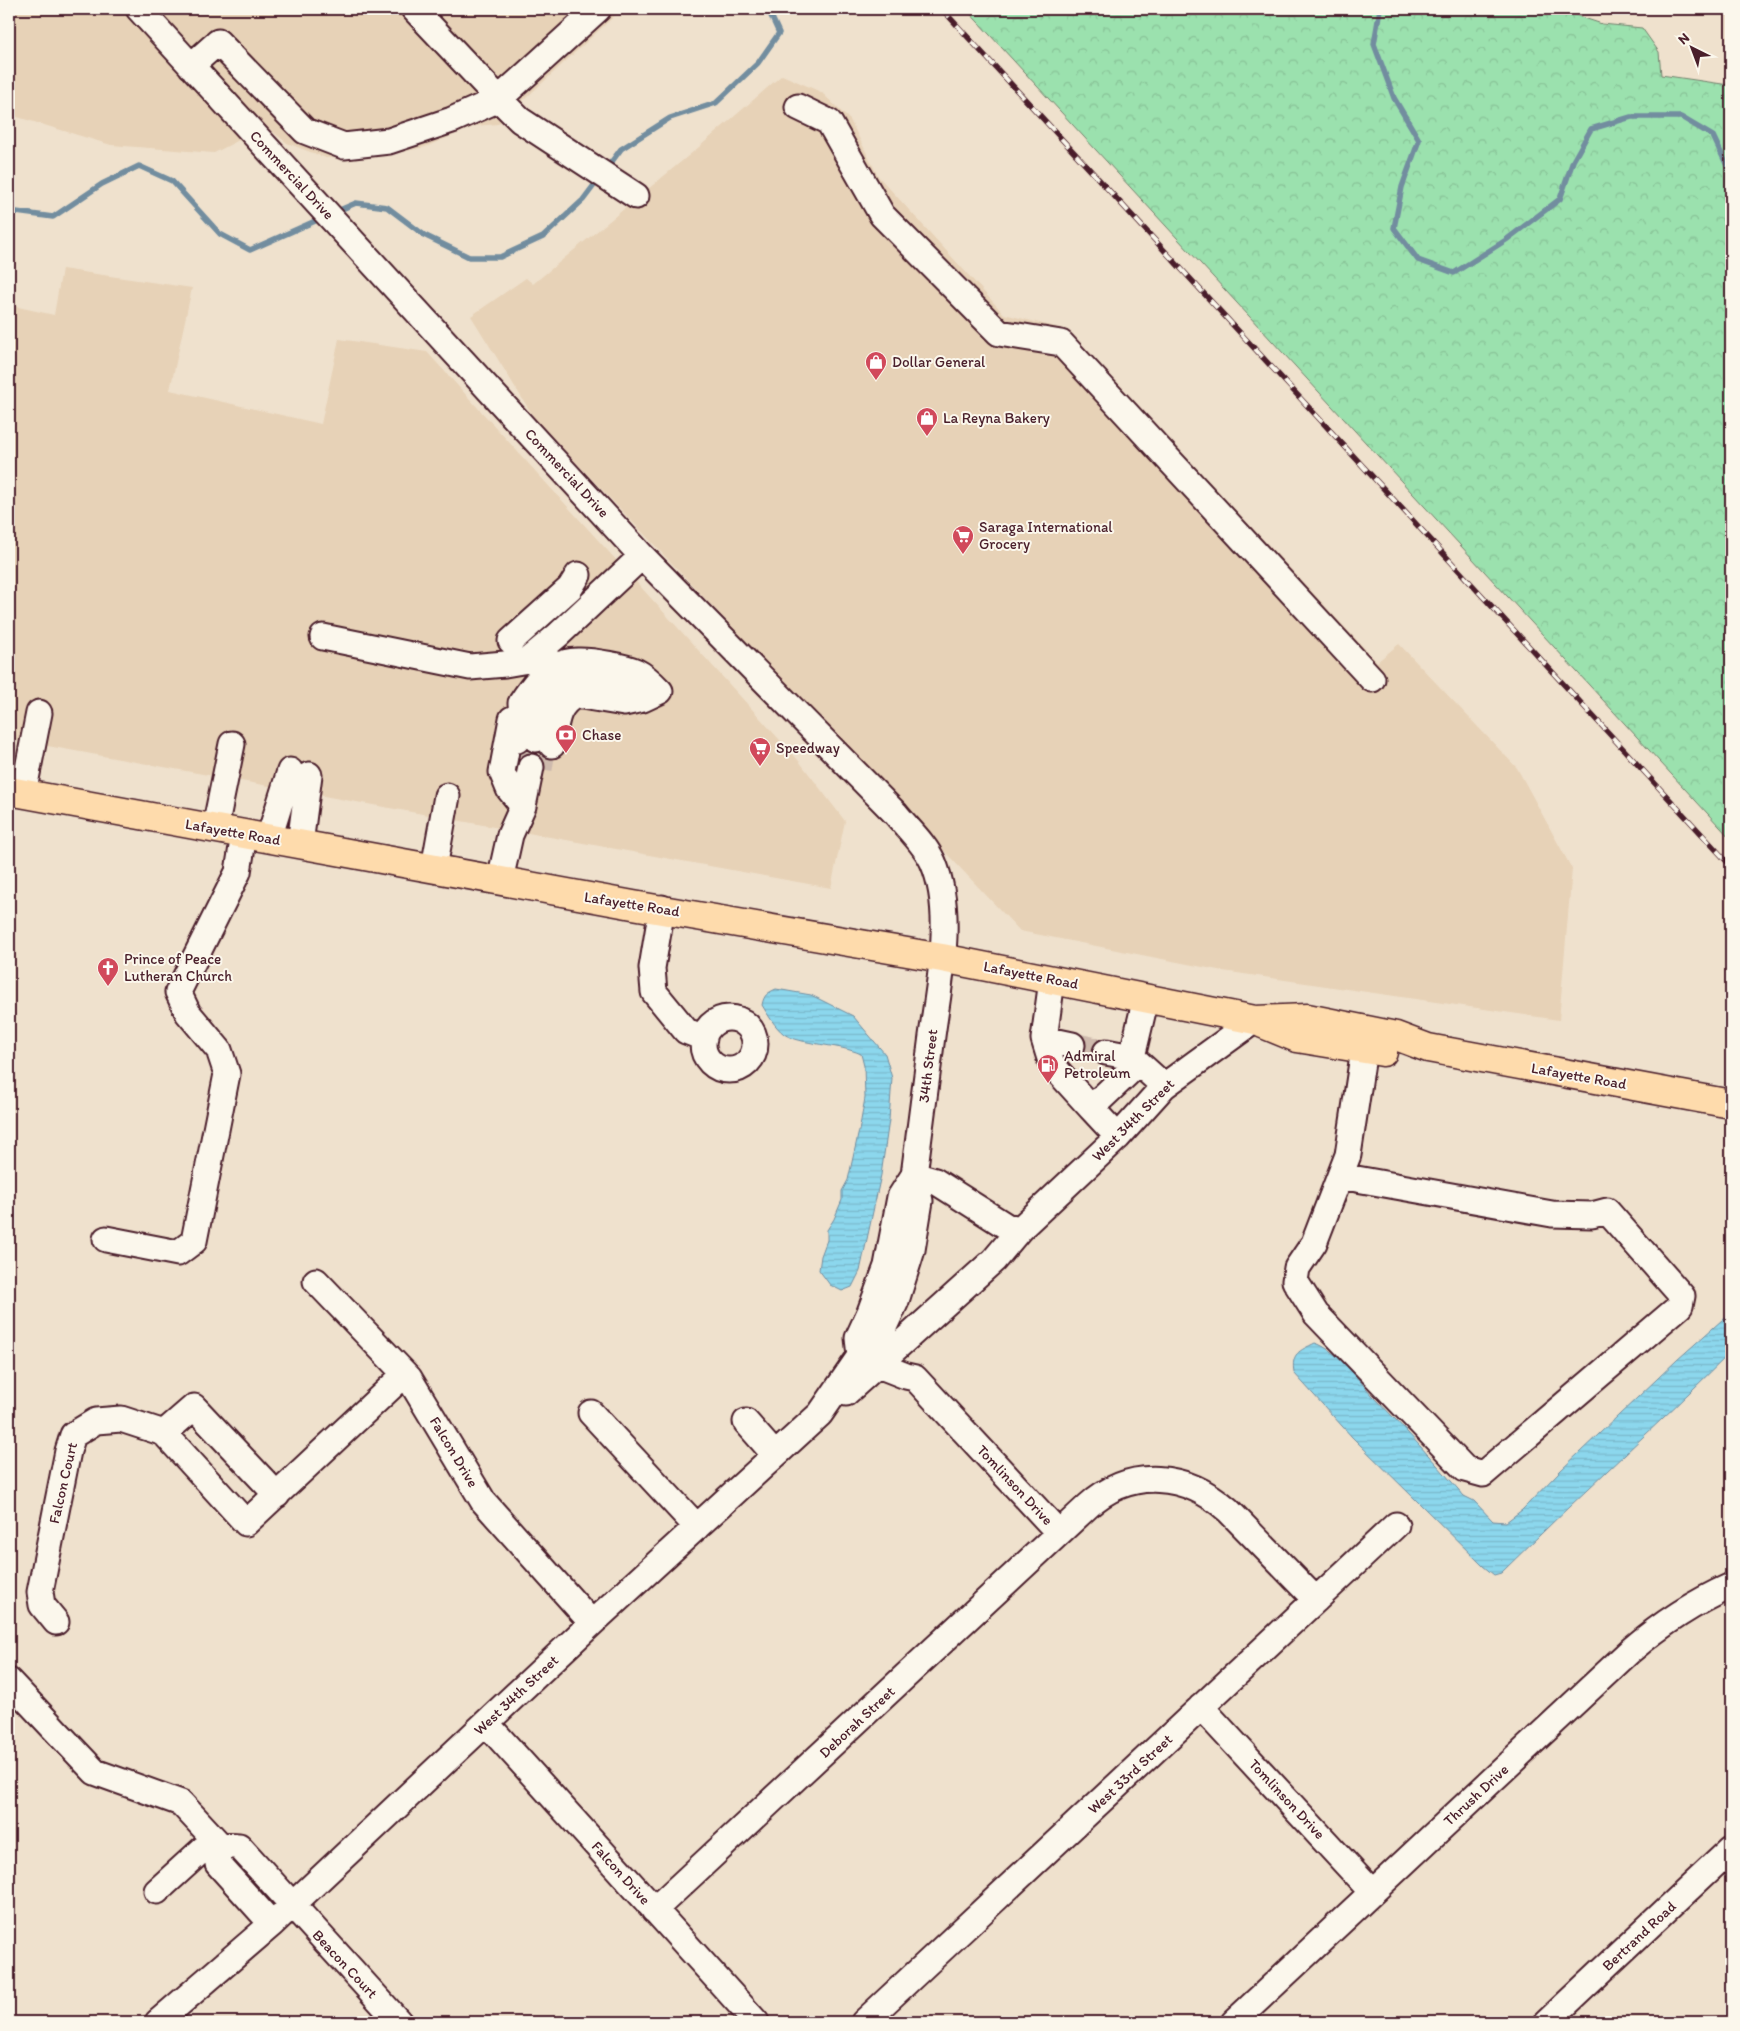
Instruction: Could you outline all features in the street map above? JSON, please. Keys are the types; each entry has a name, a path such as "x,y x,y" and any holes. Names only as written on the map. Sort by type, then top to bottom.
{"main road":[{"name":"Lafayette Road","path":"16,792 942,958 1255,1020 1297,1038 1416,1056 1428,1048"},
{"name":"Lafayette Road","path":"1255,1020 1307,1018 1396,1036 1428,1048 1731,1104"}],"street":[{"name":"Commercial Drive","path":"139,9 642,556 889,807 923,847 933,862 940,884 943,919 942,958"},
{"path":"414,9 520,120 627,190"},
{"path":"191,66 218,42 305,131 344,146 389,141 452,120 499,100 598,9"},
{"path":"798,107 829,122 882,215 998,333 1061,343 1372,679"},
{"path":"323,637 470,667 528,660 642,556"},
{"path":"505,664 511,641 570,588 578,575"},
{"path":"511,641 542,649"},
{"path":"521,703 522,719 535,742 544,702 554,686 571,678 655,690 633,668 585,660 573,660 562,663 539,679 521,703 512,716 502,772 521,796"},
{"path":"16,792 39,713"},
{"path":"215,828 232,744"},
{"path":"500,880 510,835 530,767"},
{"path":"106,1239 178,1254 194,1241 226,1074 219,1050 188,1013 178,992 256,836 300,773 300,844"},
{"path":"434,868 447,796"},
{"path":"662,908 652,968 654,992 686,1031 704,1038"},
{"name":"34th Street","path":"914,1175 942,958"},
{"path":"1052,980 1044,1039 1052,1065 1118,1137"},
{"path":"1091,1108 1128,1073 1146,998"},
{"name":"West 34th Street","path":"158,2022 272,1924 592,1623 820,1414 869,1360 910,1336 994,1260 1020,1229 1118,1137 1164,1086 1255,1020"},
{"path":"1044,1039 1072,1044"},
{"path":"1340,1176 1552,1214 1592,1215 1607,1212 1682,1296 1680,1306 1483,1474 1465,1469 1316,1314 1295,1281 1297,1268 1314,1243 1348,1155 1364,1049"},
{"path":"1106,1052 1132,1057 1164,1086"},
{"path":"869,1360 858,1338 887,1266 900,1197 914,1175 935,1181 1006,1226 1020,1229"},
{"name":"Falcon Drive","path":"316,1281 405,1374 483,1501 592,1623"},
{"path":"910,1336 915,1378"},
{"name":"Tomlinson Drive","path":"869,1360 915,1378 1059,1533 1094,1500 1124,1484 1158,1479 1180,1482 1200,1489 1223,1505 1316,1600"},
{"name":"Falcon Court","path":"56,1622 42,1605 40,1592 68,1451 73,1435 96,1420 121,1419 164,1433 246,1522 405,1374"},
{"path":"164,1433 194,1407 277,1495"},
{"path":"591,1413 697,1526"},
{"path":"746,1422 775,1455"},
{"name":"West 33rd Street","path":"864,2022 1396,1525"},
{"name":"Deborah Street","path":"654,1910 1059,1533"},
{"name":"Thrush Drive","path":"1234,2022 1630,1651 1670,1620 1706,1598 1731,1586"},
{"path":"9,1681 94,1772 180,1803 217,1842 218,1864 272,1924"},
{"name":"Tomlinson Drive","path":"1201,1707 1372,1892"},
{"name":"Falcon Drive","path":"486,1723 756,2022"},
{"path":"157,1891 217,1842"},
{"name":"Beacon Court","path":"217,1842 239,1846 291,1906 399,2022"},
{"name":"Bertrand Road","path":"1547,2022 1731,1849"}],"shaded area":[{"path":"9,9 123,9 243,138 214,153 111,145 14,116 9,112"},
{"path":"153,9 622,9 498,124 475,126 425,147 377,157 326,158 287,143 253,116"},
{"path":"782,75 821,92 850,120 878,176 1004,314 1055,327 1082,345 1377,662 1399,644 1517,768 1572,869 1559,1020 1223,971 1020,931 535,419 471,316 526,278 533,284 699,147"},
{"path":"62,269 192,288 170,390 321,424 339,339 427,352 799,761 845,821 831,888 9,739 9,305 54,315"}],"green space":[{"path":"966,9 1557,9 1602,24 1642,28 1659,52 1661,75 1729,85 1731,89 1731,839"}],"water":[{"path":"776,989 811,995 853,1016 885,1054 892,1078 889,1120 881,1175 860,1271 852,1287 842,1291 830,1285 819,1270 821,1256 827,1240 827,1230 842,1200 842,1191 848,1180 860,1126 865,1098 864,1066 861,1054 842,1048 791,1038 784,1034 772,1021 762,1005 766,995"},
{"path":"1731,1312 1731,1352 1501,1573 1494,1575 1352,1437 1294,1373 1293,1366 1297,1354 1305,1348 1315,1343 1323,1346 1347,1366 1464,1496 1474,1501 1493,1521 1506,1522 1522,1510 1560,1471 1677,1360"}],"waterway":[{"path":"607,168 621,149 670,118 716,103 758,63 779,33 768,9"},
{"path":"1380,9 1374,44 1394,98 1419,140 1402,187 1394,228 1418,260 1454,273 1506,240 1560,199 1573,161 1591,129 1631,117 1681,117 1713,136 1731,174"},
{"path":"9,211 53,217 102,184 139,166 172,181 220,234 250,250 322,218"},
{"path":"335,212 356,203 387,207 424,235 469,257 500,257 543,237 583,200 598,180"}],"tunnel":[{"path":"522,765 526,741"},
{"path":"540,769 544,744"},
{"path":"1072,1045 1106,1052"}],"railway":[{"path":"942,9 1731,866"}],"place":[{"name":"Dollar General","path":"876,381"},
{"name":"La Reyna Bakery","path":"927,437"},
{"name":"Saraga International Grocery","path":"963,555"},
{"name":"Chase","path":"566,754"},
{"name":"Speedway","path":"760,767"},
{"name":"Prince of Peace Lutheran Church","path":"108,987"},
{"name":"Admiral Petroleum","path":"1048,1084"}]}
